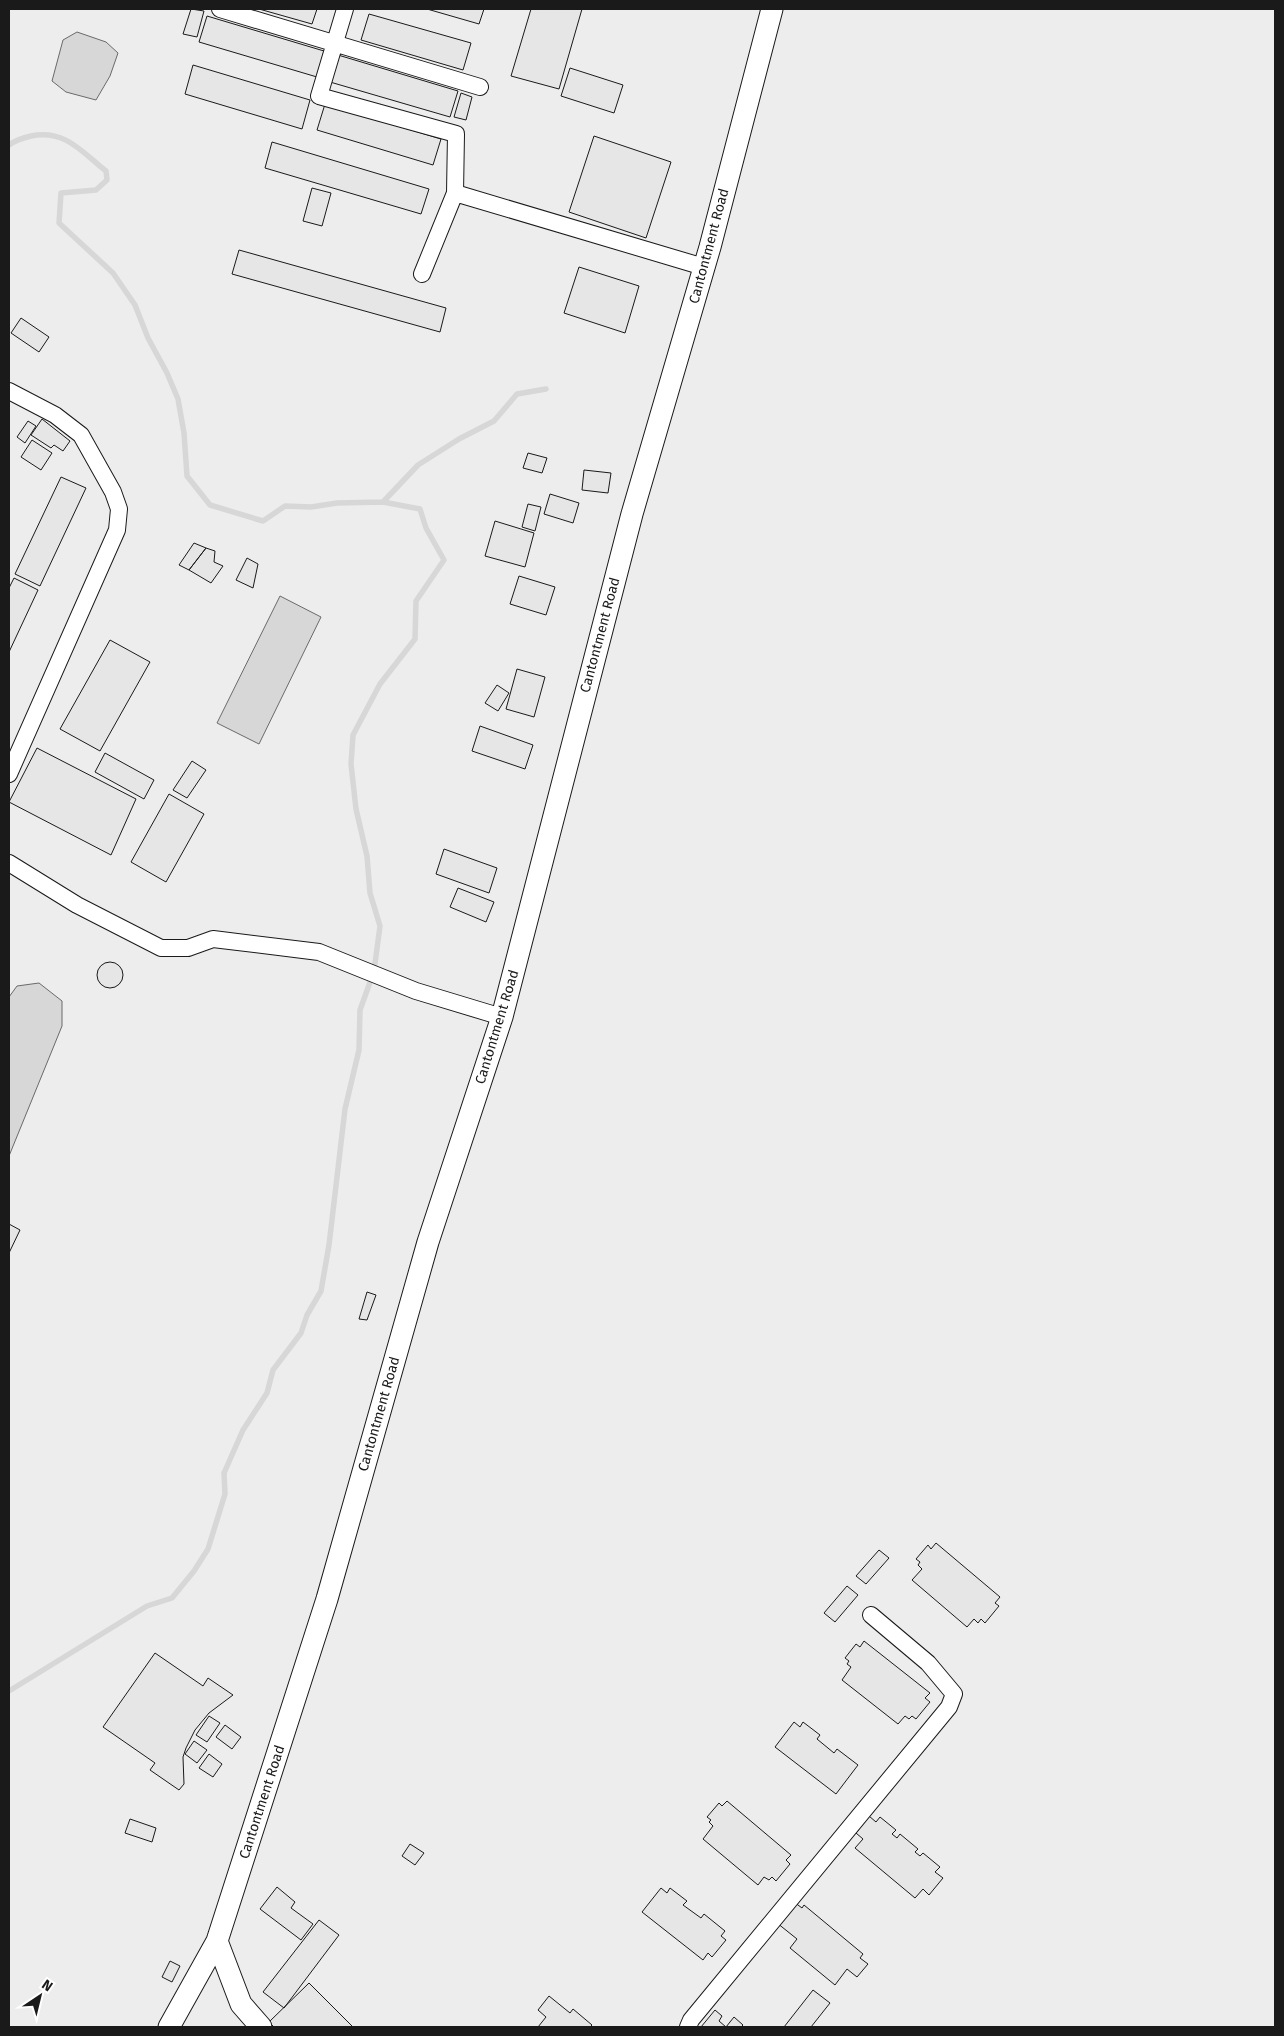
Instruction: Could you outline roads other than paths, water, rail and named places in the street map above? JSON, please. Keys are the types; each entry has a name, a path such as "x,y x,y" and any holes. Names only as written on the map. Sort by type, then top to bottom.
{"street":[{"path":"220,9 480,87"},
{"path":"345,9 319,96 456,134 455,193 422,274"},
{"name":"Cantontment Road","path":"169,2027 217,1941 327,1599 428,1242 502,1017 629,524 704,268 772,9"},
{"path":"455,193 704,268"},
{"path":"9,391 55,415 81,435 113,492 119,508 117,530 9,774"},
{"path":"9,863 77,905 161,948 188,948 213,939 319,952 416,990 502,1017"},
{"path":"688,2027 690,2020 949,1707 954,1694 928,1663 871,1615"},
{"path":"217,1941 240,2004 261,2027"}],"waterway":[{"path":"9,145 19,139 31,136 54,136 81,150 106,171 107,180 96,190 61,193 59,223 113,273 135,305 148,338 167,373 178,399 184,433 187,476 210,505 263,521 285,506 311,507 337,503 383,502 418,465 459,439 494,421 517,394 546,389"},
{"path":"9,1691 147,1606 172,1598 194,1571 208,1549 225,1494 224,1473 243,1430 267,1393 273,1370 301,1333 307,1315 321,1291 329,1245 345,1109 359,1050 360,1010 374,971 380,926 370,893 367,856 356,809 351,764 353,735 380,684 415,639 416,601 444,560 426,528 420,509 383,502"}]}
